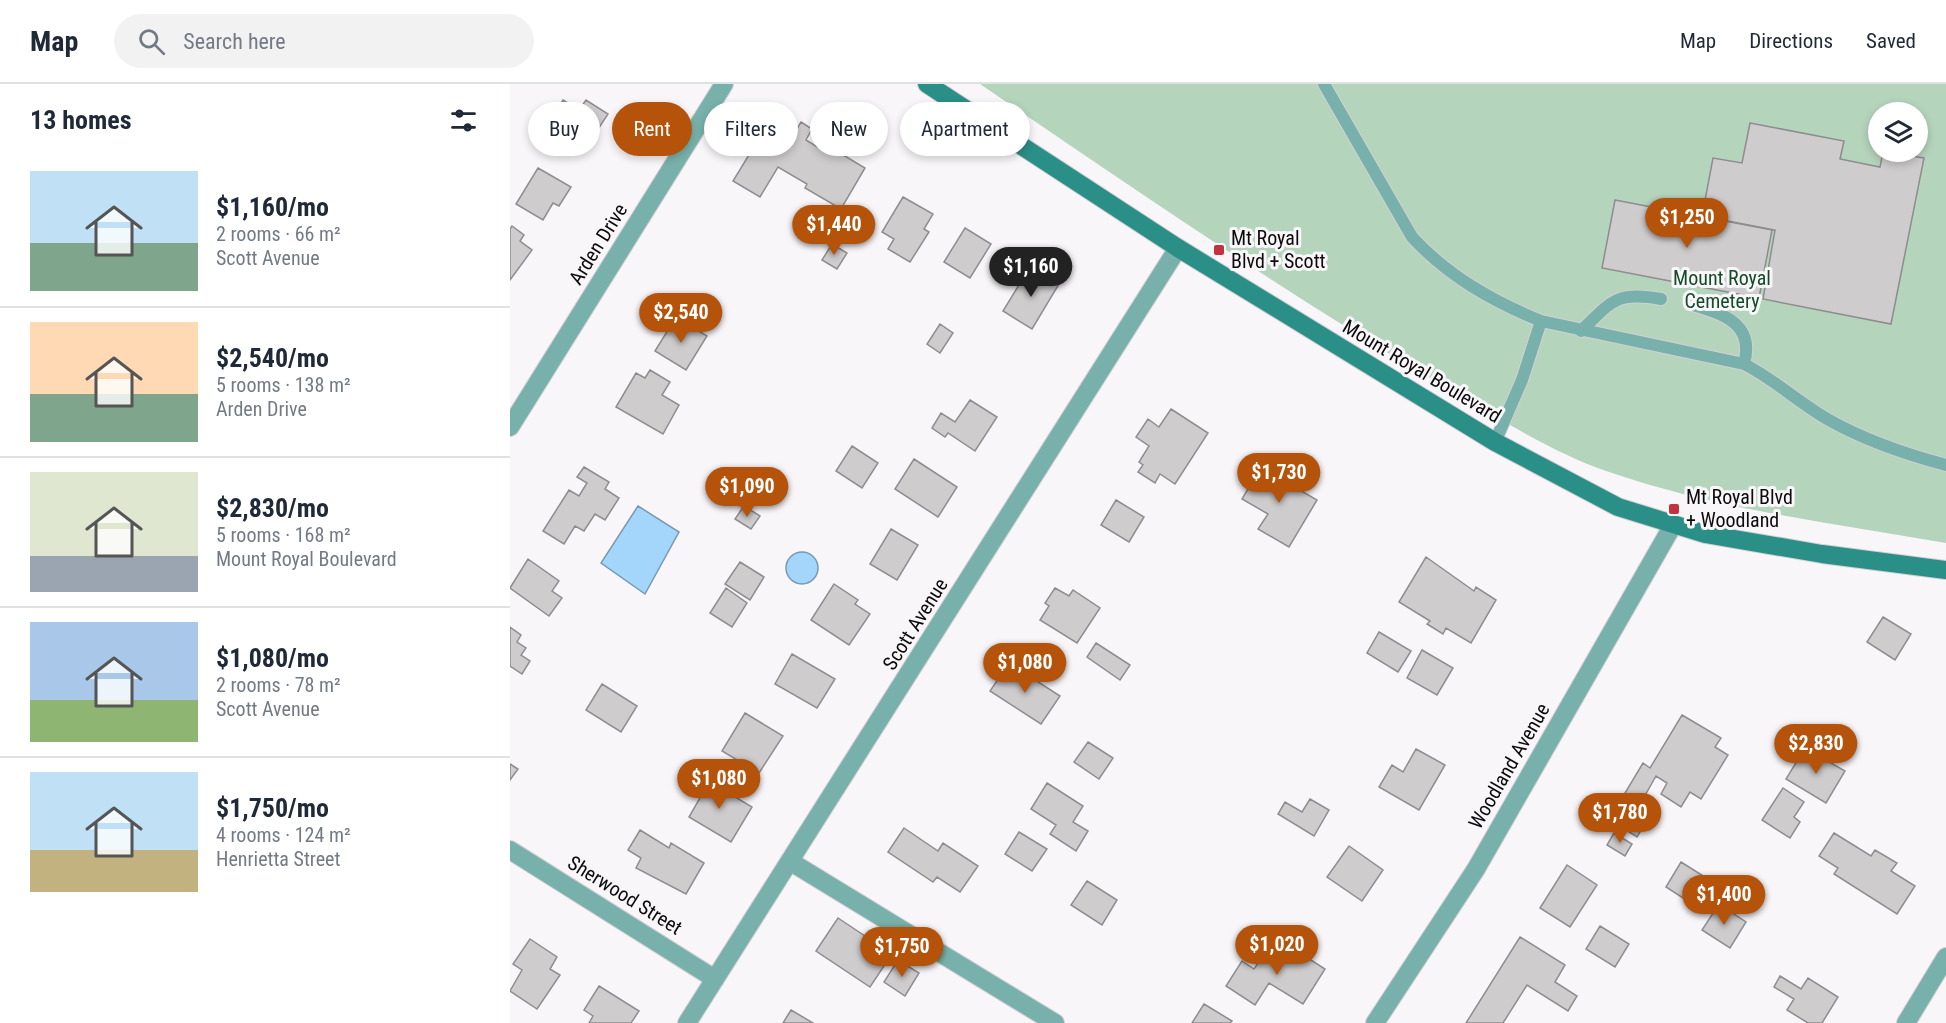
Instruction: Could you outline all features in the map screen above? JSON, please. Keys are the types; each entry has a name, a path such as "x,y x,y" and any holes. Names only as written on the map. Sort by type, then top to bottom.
{"main road":[{"name":"Mount Royal Boulevard","path":"927,84 1178,248 1495,442 1618,507 1673,525 1766,545 1946,570"}],"street":[{"name":"Arden Drive","path":"510,427 724,84"},
{"name":"Scott Avenue","path":"687,1023 1178,248"},
{"name":"Woodland Avenue","path":"1375,1023 1476,869 1673,525"},
{"name":"Sherwood Street","path":"510,850 716,979"},
{"path":"791,862 1054,1023"},
{"path":"1906,1023 1946,957"}],"lane":[{"path":"1324,84 1399,217 1424,250 1472,287 1514,310 1541,321 1744,364 1761,372 1814,411 1869,441 1946,465"},
{"path":"1581,331 1613,301 1624,296 1636,294 1661,298"},
{"path":"1693,305 1725,316 1736,324 1746,340 1748,351 1744,364"},
{"path":"1495,442 1522,380 1541,321"}],"green space":[{"name":"Mount Royal Cemetery","path":"980,84 1946,84 1946,543 1738,507 1655,487 1567,455 1544,444 1374,344 1204,235 1030,118 1030,102 1007,102"}],"water":[{"path":"638,506 679,532 645,594 601,563"},
{"path":"802,552 813,557 818,568 813,579 802,584 791,579 786,568 791,557"}],"building":[{"path":"600,109 608,114 600,126"},
{"path":"801,122 810,128 806,140 810,142 810,156 845,156 865,168 841,209 805,188 807,184 778,167 760,197 733,181 748,156 798,156 798,127"},
{"path":"1750,123 1844,141 1840,159 1880,167 1881,162 1923,162 1891,324 1763,299 1775,230 1702,216 1713,158 1742,163"},
{"path":"538,168 571,187 559,206 553,203 543,220 516,204"},
{"path":"903,197 933,214 924,229 929,232 910,262 888,249 894,239 882,232"},
{"path":"1615,200 1772,230 1759,298 1602,268"},
{"path":"512,226 524,235 520,241 532,250 510,280 510,229"},
{"path":"965,228 991,244 970,278 944,262"},
{"path":"832,244 847,253 837,269 822,260"},
{"path":"1030,267 1059,284 1032,329 1003,311"},
{"path":"676,317 707,336 686,370 655,351"},
{"path":"940,324 953,333 940,353 927,344"},
{"path":"650,370 670,382 662,395 679,405 663,434 616,407 636,373 645,378"},
{"path":"970,400 997,417 975,451 948,433 945,437 932,428 941,413 955,422"},
{"path":"1171,409 1208,433 1175,484 1160,474 1155,483 1138,472 1143,465 1139,462 1149,446 1136,437 1148,419 1159,427"},
{"path":"852,446 878,463 862,488 836,471"},
{"path":"1266,458 1280,466 1273,479 1284,485 1286,482 1317,500 1289,547 1258,529 1268,514 1242,499"},
{"path":"914,459 957,487 938,517 895,489"},
{"path":"584,467 609,482 605,489 619,498 605,520 595,514 584,531 575,526 564,544 543,531 569,490 579,496 587,483 577,477"},
{"path":"1116,500 1144,517 1129,542 1101,525"},
{"path":"744,506 760,516 751,529 735,519"},
{"path":"891,529 918,545 897,580 870,564"},
{"path":"1426,557 1474,591 1476,587 1496,600 1471,643 1446,628 1443,634 1427,624 1430,621 1399,602"},
{"path":"528,559 559,581 552,591 562,598 549,616 510,588"},
{"path":"740,562 764,577 750,600 725,584"},
{"path":"834,584 858,600 855,604 870,614 849,645 811,620"},
{"path":"726,588 747,603 732,627 710,613"},
{"path":"1055,588 1069,596 1073,590 1100,608 1077,643 1040,620 1049,606 1045,603"},
{"path":"1883,617 1911,634 1895,660 1867,642"},
{"path":"510,627 521,635 517,642 526,648 521,655 530,661 522,674 510,666"},
{"path":"1379,632 1411,651 1398,672 1367,653"},
{"path":"1096,643 1130,665 1120,680 1087,657"},
{"path":"1422,650 1453,668 1437,695 1407,678"},
{"path":"792,654 835,679 817,708 775,684"},
{"path":"1009,663 1060,696 1041,724 990,691"},
{"path":"602,684 637,706 621,732 586,710"},
{"path":"745,713 783,736 759,773 722,751"},
{"path":"1682,715 1721,738 1715,747 1728,755 1701,799 1690,792 1681,807 1661,794 1667,783 1656,776 1638,808 1622,798 1643,763 1650,768"},
{"path":"1088,742 1113,758 1099,779 1074,762"},
{"path":"1805,748 1845,771 1826,803 1786,779"},
{"path":"1416,749 1445,765 1419,810 1379,787 1392,765 1403,772"},
{"path":"510,764 518,769 510,780"},
{"path":"704,778 752,807 731,842 689,817 700,798 694,794"},
{"path":"1047,783 1083,806 1073,822 1088,831 1076,851 1050,834 1056,825 1031,809"},
{"path":"1783,788 1804,802 1794,817 1800,822 1790,838 1762,820"},
{"path":"1310,799 1329,810 1314,836 1278,814 1285,802 1302,812"},
{"path":"1626,805 1648,819 1637,837 1615,823"},
{"path":"904,828 938,851 943,843 978,866 960,892 937,877 933,882 888,852"},
{"path":"640,830 669,848 671,843 704,863 686,894 636,868 641,858 628,850"},
{"path":"1019,832 1047,849 1032,871 1005,854"},
{"path":"1614,833 1632,844 1625,856 1607,845"},
{"path":"1834,833 1871,856 1875,850 1897,863 1891,871 1915,886 1897,914 1834,874 1838,868 1819,856"},
{"path":"1349,846 1383,870 1362,901 1327,877"},
{"path":"1681,862 1716,884 1700,909 1666,887"},
{"path":"1567,865 1597,885 1570,927 1540,908"},
{"path":"1087,881 1117,900 1102,925 1071,905"},
{"path":"1719,904 1746,922 1730,948 1702,930"},
{"path":"838,918 892,954 870,987 816,951"},
{"path":"1600,926 1629,944 1615,967 1586,949"},
{"path":"1520,937 1565,965 1555,982 1577,996 1568,1011 1527,985 1503,1023 1466,1023"},
{"path":"530,939 557,957 550,969 560,975 537,1009 510,991 522,970 513,964"},
{"path":"1283,942 1325,969 1303,1004 1269,983 1255,1005 1226,986 1242,961 1254,969 1265,953 1273,958"},
{"path":"898,960 919,973 905,996 884,982"},
{"path":"1780,976 1801,989 1808,978 1838,997 1822,1023 1808,1023 1787,1010 1794,999 1774,987"},
{"path":"599,986 639,1011 631,1023 589,1023 593,1016 584,1010"},
{"path":"1204,1004 1232,1021 1230,1023 1192,1023"},
{"path":"791,1010 813,1023 783,1023"}],"place":[{"name":"Mt Royal Blvd + Scott","path":"1219,250"},
{"name":"Mt Royal Blvd + Woodland","path":"1674,509"}]}
